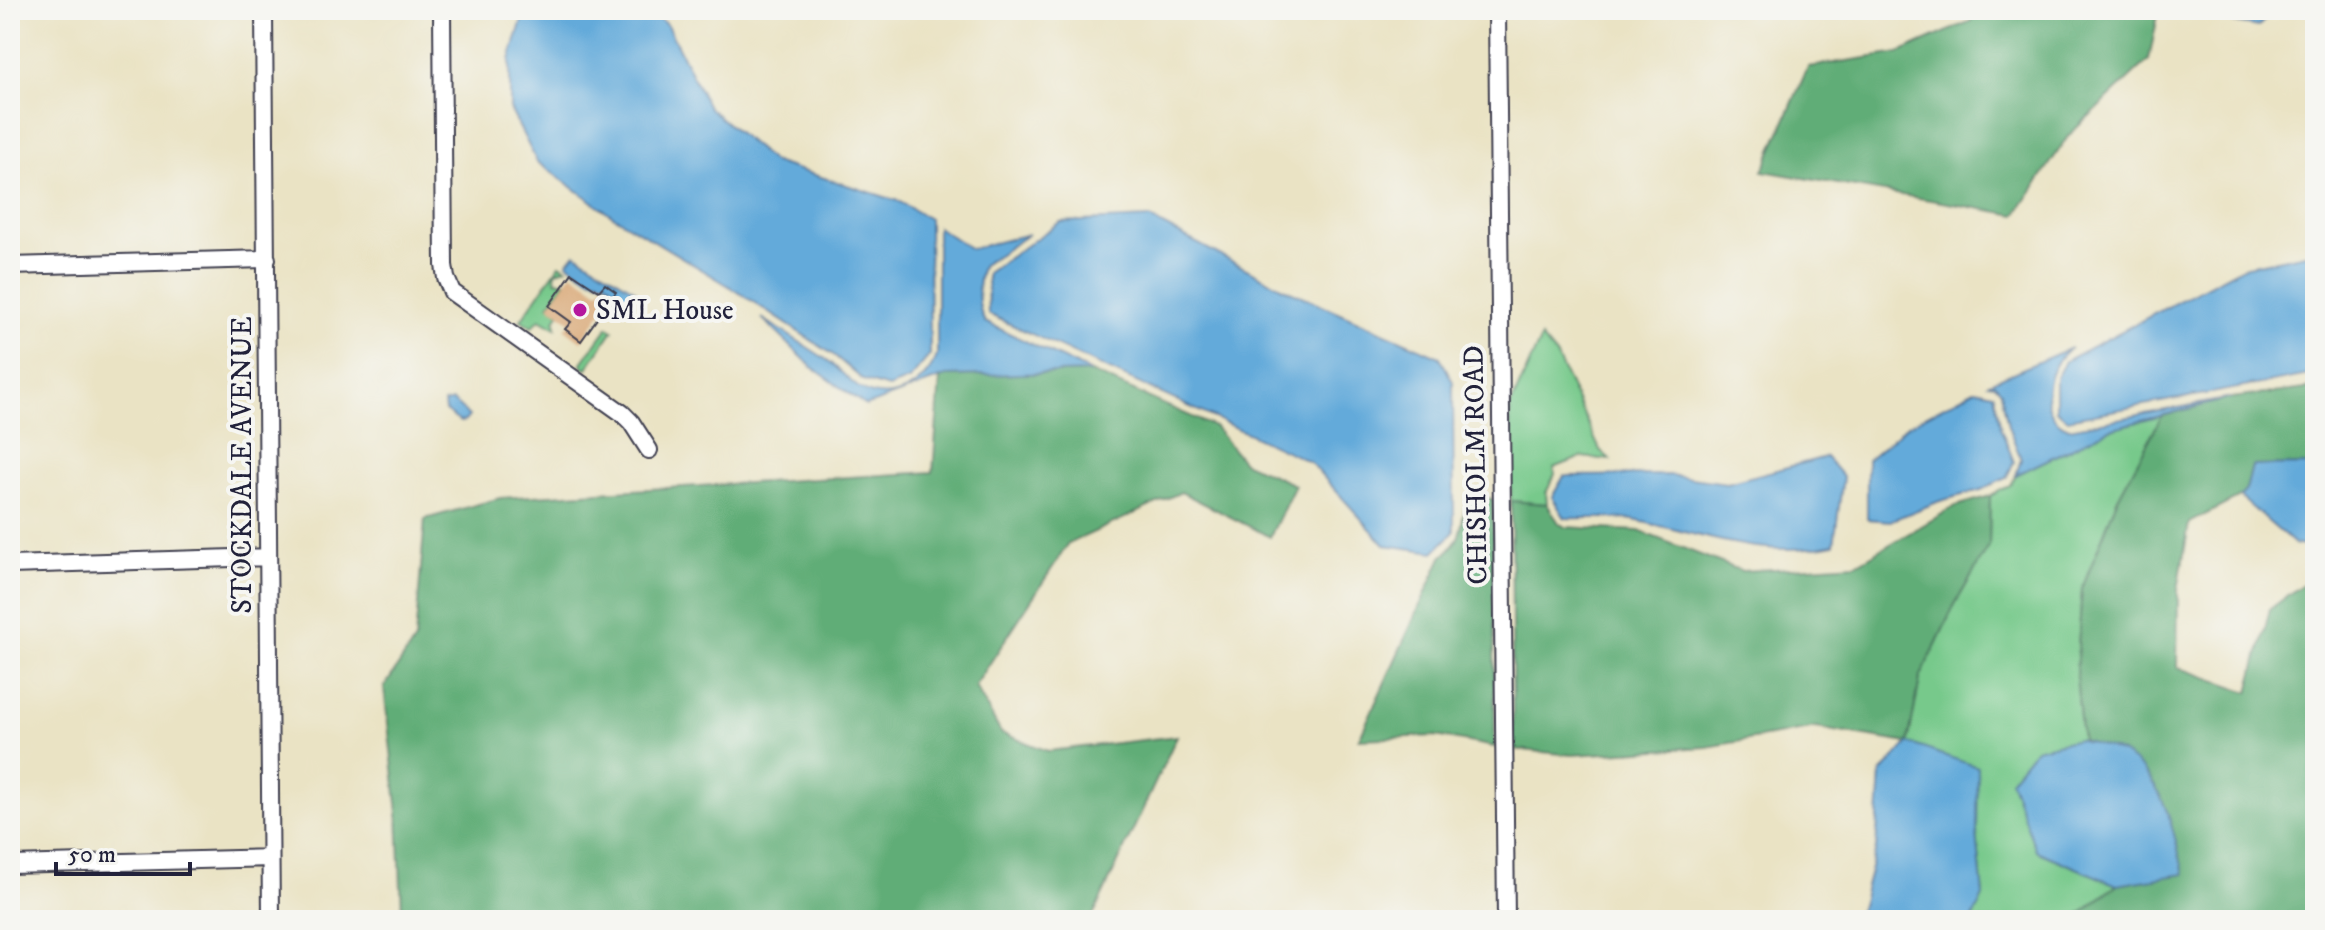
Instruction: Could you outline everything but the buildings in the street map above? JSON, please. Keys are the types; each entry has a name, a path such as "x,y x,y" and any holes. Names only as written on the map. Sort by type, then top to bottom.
{"street":[{"name":"STOCKDALE AVENUE","path":"264,10 271,920"},
{"path":"442,10 446,278 452,292 622,413 649,450"},
{"name":"CHISHOLM ROAD","path":"1497,10 1506,920"},
{"path":"10,266 267,259"},
{"path":"10,565 268,557"},
{"path":"10,865 270,858"}],"green space":[{"path":"1973,10 2159,10 2149,60 2069,135 2016,215 1763,171 1808,67 1899,53 1971,21"},
{"path":"560,264 566,268 557,271 556,280 566,282 549,305 559,313 556,328 540,319 532,327 521,320"},
{"path":"608,327 613,330 587,368 583,367 582,363"},
{"path":"1541,338 1557,357 1600,450 1610,460 1582,457 1554,468 1555,474 1546,493 1547,504 1511,501 1510,407"},
{"path":"1091,372 1215,427 1243,462 1295,485 1270,537 1181,492 1068,544 975,686 1001,733 1048,751 1177,736 1091,920 465,920 402,912 398,813 384,688 415,640 425,519 500,498 933,472 940,379 946,376"},
{"path":"2315,388 2315,465 2252,466 2246,490 2240,497 2189,523 2178,590 2177,667 2249,692 2270,609 2315,575 2315,920 2073,920 2117,885 2183,874 2123,754 2082,740 2076,675 2082,589 2117,500 2162,416 2231,398"},
{"path":"2162,416 2117,500 2082,589 2076,675 2082,740 2035,749 2036,851 2117,885 2073,920 1972,920 1983,895 1977,833 1908,743 1920,678 1954,606 1989,546 1990,496 2009,486 2016,475 2110,429"},
{"path":"1990,496 1989,546 1954,606 1920,678 1908,743 1816,728 1707,747 1572,755 1513,749 1511,501 1547,504 1565,527 1639,531 1742,571 1856,564 1956,506"},
{"path":"1469,497 1493,499 1495,747 1436,736 1359,739 1442,557 1456,542"}],"water":[{"path":"525,10 648,10 667,25 708,107 773,162 898,201 929,219 930,355 909,380 888,388 863,380 835,356 729,286 613,216 537,162 510,109 510,60"},
{"path":"2213,10 2274,10 2258,27 2231,22"},
{"path":"1149,218 1281,287 1440,357 1453,382 1454,532 1434,552 1385,545 1310,462 988,314 987,273 1060,222"},
{"path":"937,227 971,249 1029,234 983,265 978,286 982,316 985,322 1091,372 946,376 866,406 812,367 762,318 830,362 854,384 870,393 893,395 905,391 924,376 937,355"},
{"path":"2315,252 2315,374 2067,419 2056,410 2056,378 2065,361 2243,267"},
{"path":"575,253 635,290 625,305 615,299 619,292 607,282 589,278 567,263"},
{"path":"2071,348 2055,365 2048,389 2051,413 2058,422 2069,428 2231,398 2110,429 2016,475 2021,459 2008,426 2001,391 1995,384 1989,383"},
{"path":"1976,389 1994,393 2001,429 2014,462 2006,478 1981,490 1940,501 1890,521 1867,519 1867,460 1908,425"},
{"path":"453,401 469,416 465,421 460,422 445,411 444,403"},
{"path":"1826,457 1843,477 1834,544 1808,548 1757,547 1625,519 1565,518 1552,497 1564,476 1669,475 1727,483"},
{"path":"2315,465 2315,548 2294,544 2240,497 2246,490 2252,466"},
{"path":"2078,739 2125,755 2150,779 2166,808 2184,874 2117,885 2036,851 2010,780 2035,749"},
{"path":"1908,743 1978,767 1977,833 1983,896 1972,920 1857,920 1876,849 1881,773"}],"place":[{"name":"SML House","path":"580,310"}]}
